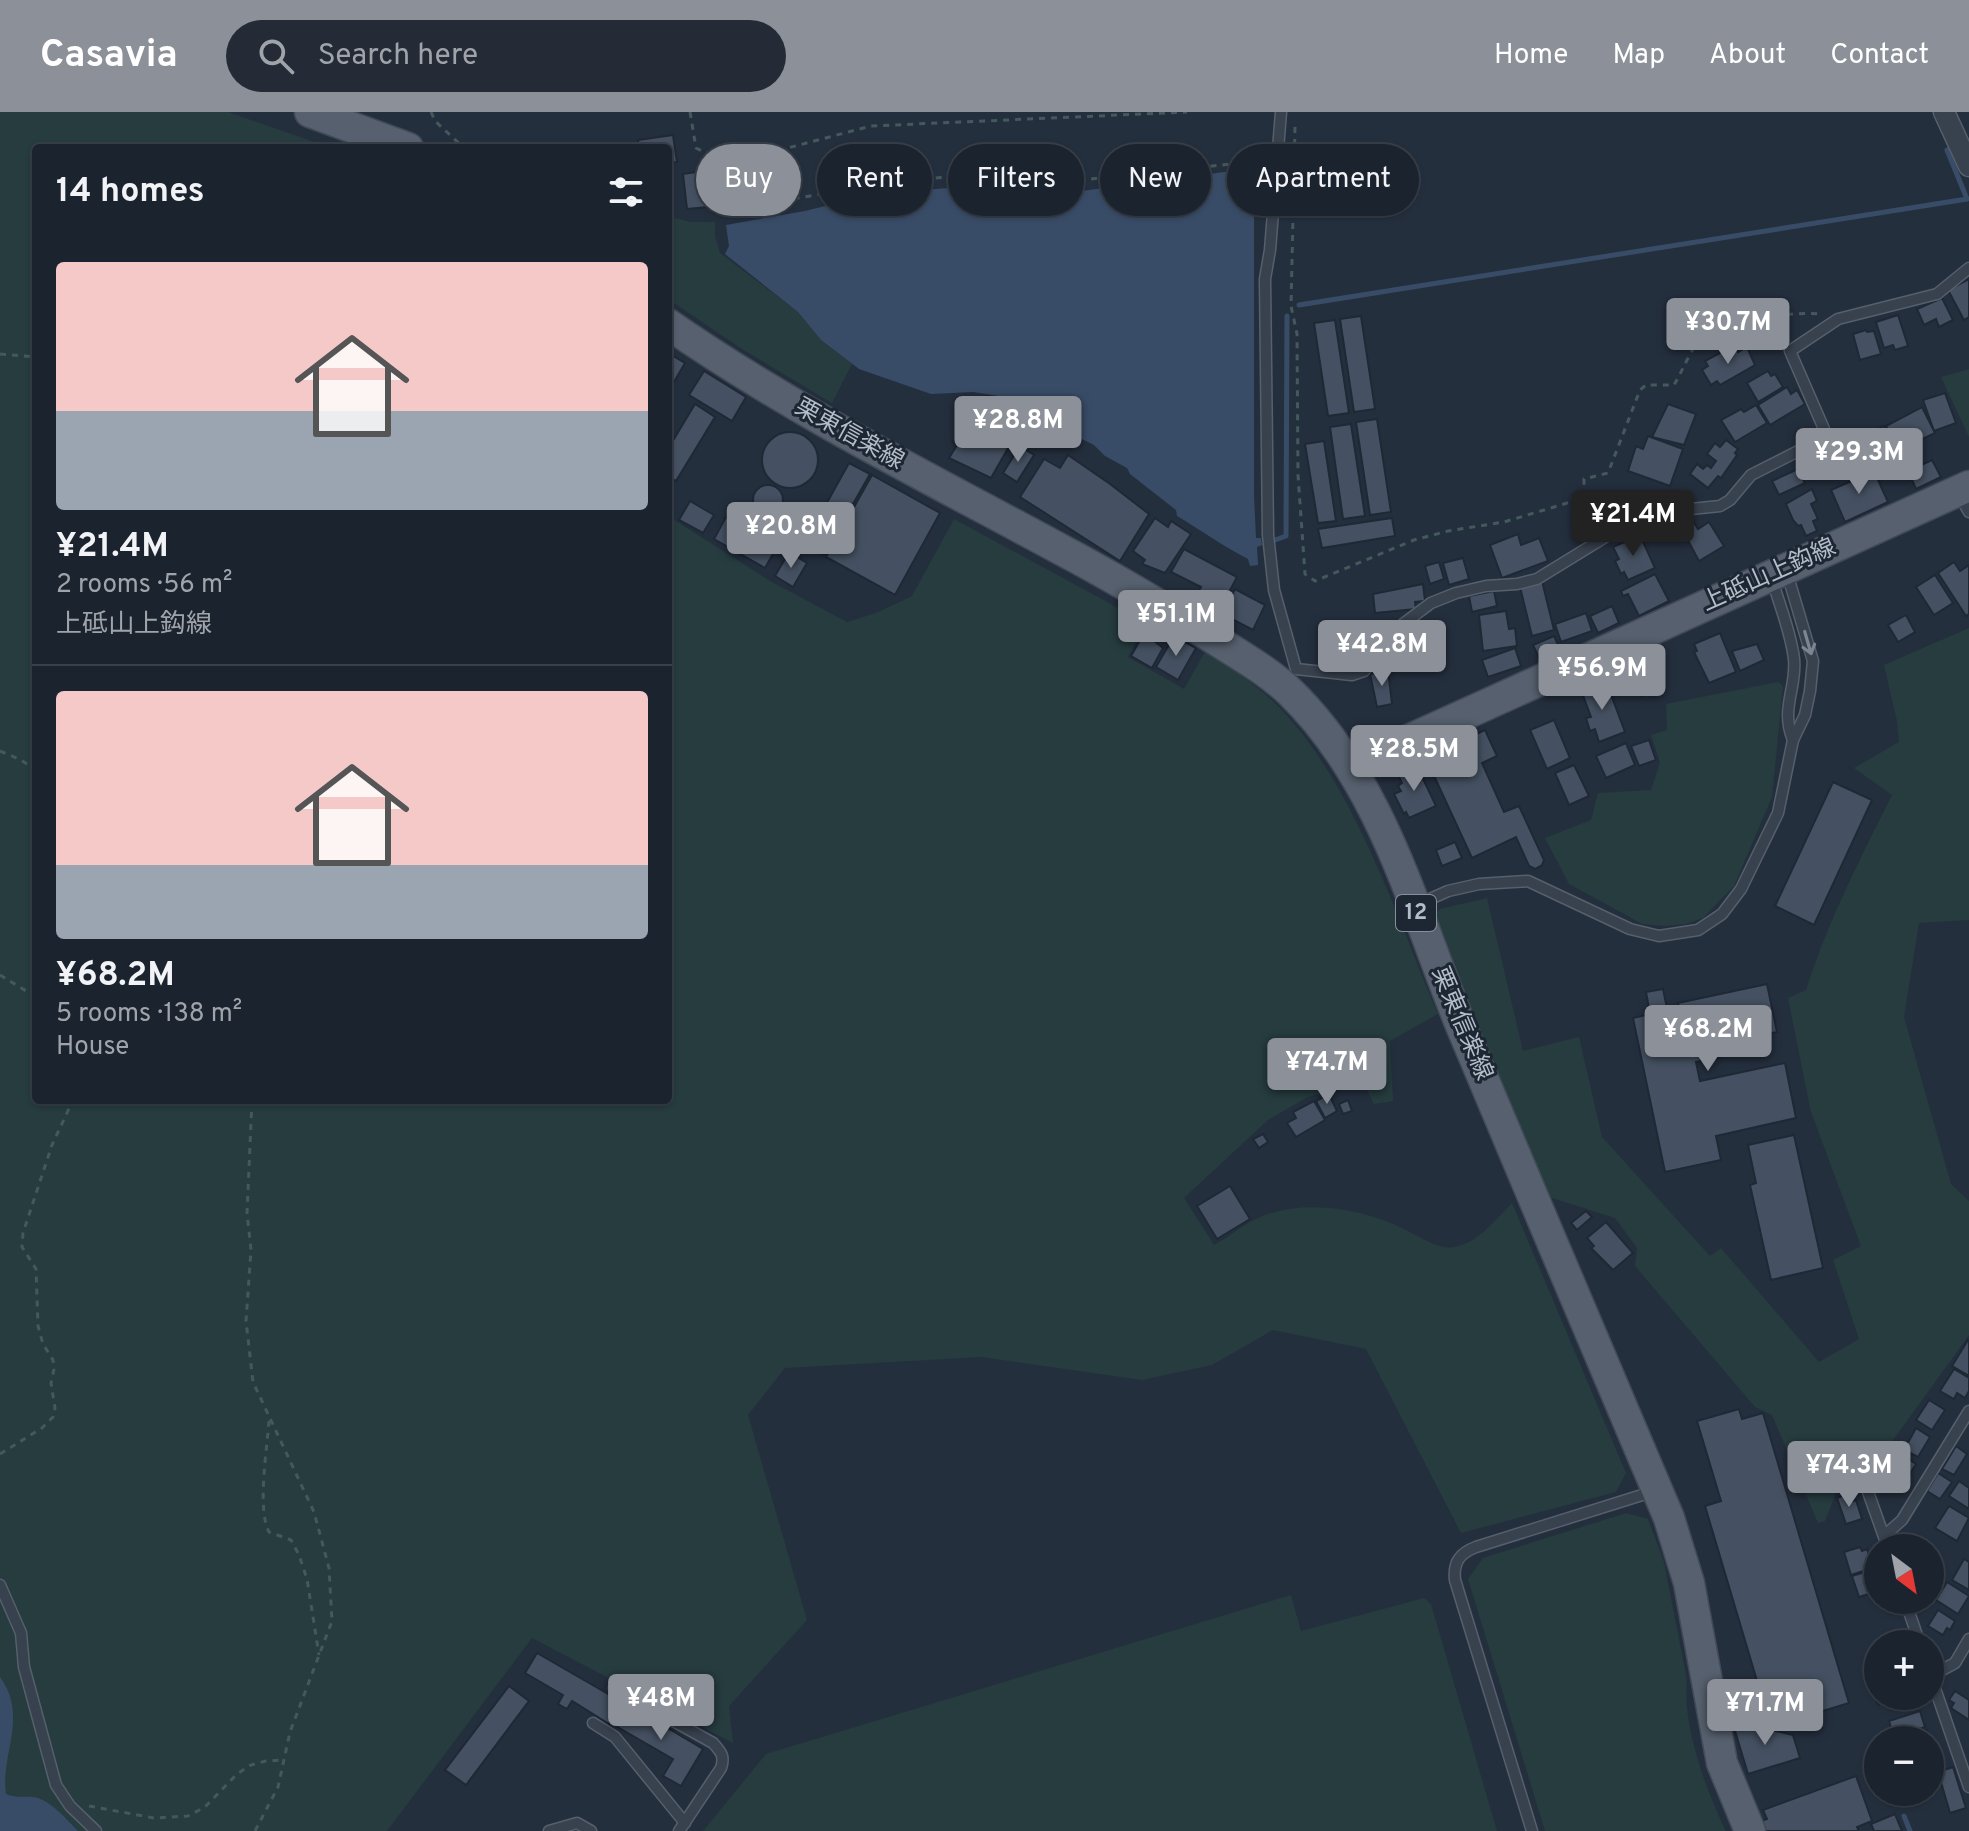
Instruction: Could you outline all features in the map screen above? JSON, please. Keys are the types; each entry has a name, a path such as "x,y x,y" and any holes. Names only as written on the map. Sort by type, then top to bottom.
{"main road":[{"path":"310,112 397,144"},
{"name":"栗東信楽線","path":"672,327 841,433 1132,587 1264,671 1293,680 1351,766 1377,815 1448,994 1657,1491 1689,1583 1722,1763 1750,1831"},
{"name":"上砥山上鈎線","path":"1351,766 1778,572 1965,496"}],"street":[{"path":"1944,112 1969,166"}],"lane":[{"path":"1281,112 1265,279 1267,509 1274,590 1293,680 1352,675 1364,671 1403,624 1431,603 1486,586 1537,579 1607,536 1681,510 1720,506 1730,500 1751,475 1822,439 1824,429 1790,351 1838,319 1937,294 1969,268"},
{"path":"1413,906 1448,891 1479,884 1528,881 1630,929 1659,936 1698,930 1722,914 1741,889 1778,813 1793,740 1805,715 1813,661 1778,572"},
{"path":"1778,572 1793,655 1787,705 1788,728 1793,740"},
{"path":"1886,1534 1902,1520 1969,1411"},
{"path":"1867,1489 1883,1534"},
{"path":"1532,1831 1455,1580 1457,1561 1465,1551 1476,1547 1657,1491"},
{"path":"0,1585 21,1633 24,1667 56,1785 96,1831"},
{"path":"1944,1668 1955,1663 1969,1639"},
{"path":"593,1723 615,1737 682,1827 721,1768 724,1759 722,1752 713,1743 614,1688"},
{"path":"1942,1710 1969,1787"},
{"path":"549,1831 577,1823 591,1831"}],"path":[{"path":"431,112 435,121 460,144"},
{"path":"690,112 696,148"},
{"path":"801,145 871,126 1187,112"},
{"path":"1296,119 1291,306 1297,334 1298,475 1305,574 1315,581 1414,540 1504,522 1584,498 1584,479 1608,473 1640,390 1646,385 1674,385 1702,337 1714,328 1780,315 1817,313 1838,319"},
{"path":"801,198 879,181 970,176 1053,183 1227,164"},
{"path":"0,354 32,357"},
{"path":"0,751 32,767"},
{"path":"0,975 32,995"},
{"path":"0,1454 42,1428 53,1417 55,1408 51,1383 53,1360 43,1344 38,1326 36,1269 22,1247 23,1233 52,1145 71,1104"},
{"path":"252,1104 247,1213 251,1250 246,1321 253,1382 314,1512 329,1568 332,1621 290,1732 278,1787 255,1831"},
{"path":"269,1417 263,1506 265,1524 269,1532 291,1540 299,1555 312,1605 319,1655"},
{"path":"73,1808 91,1806 130,1816 154,1818 188,1816 205,1807 237,1774 251,1765 284,1760"}],"green space":[{"path":"0,112 228,112 320,144 32,144 32,1104 672,1104 672,519 772,582 847,622 876,613 912,596 954,519 1146,623 1128,657 1184,689 1206,650 1278,706 1305,737 1351,811 1438,1014 1390,1041 1393,1101 1374,1104 1363,1082 1308,1097 1268,1120 1184,1198 1214,1245 1268,1214 1307,1207 1368,1215 1436,1244 1455,1247 1479,1235 1512,1203 1626,1473 1616,1492 1461,1533 1366,1349 1273,1330 1212,1365 1142,1380 982,1357 785,1368 748,1415 807,1620 729,1706 733,1743 532,1638 387,1831 0,1831"},
{"path":"672,217 690,222 715,222 720,253 798,312 821,340 852,364 832,403 742,349 672,302"},
{"path":"1969,369 1969,437 1941,377"},
{"path":"1969,628 1969,920 1919,923 1904,1017 1951,1184 1969,1201 1969,1335 1886,1450 1836,1493 1825,1521 1818,1523 1772,1415 1755,1407 1635,1266 1637,1248 1615,1218 1546,1196 1488,1057 1434,915 1440,909 1487,898 1523,1051 1579,1037 1602,1137 1710,1256 1721,1248 1819,1362 1859,1339 1833,1260 1861,1246 1811,1112 1788,998 1806,990 1834,915 1892,795 1854,768 1899,742 1884,665"},
{"path":"1778,682 1783,686 1772,797 1734,886 1703,918 1686,924 1642,924 1569,884 1545,838 1591,820 1598,793 1651,790 1660,762 1651,735 1667,730 1666,704"},
{"path":"1626,1513 1648,1519 1664,1562 1687,1680 1686,1698 1692,1737 1711,1797 1726,1831 1545,1831 1468,1579 1483,1558"},
{"path":"1291,1595 1301,1631 1424,1598 1431,1604 1497,1831 703,1831 766,1754"}],"water":[{"path":"1227,172 1227,216 1254,216 1254,496 1256,538 1261,538 1262,545 1257,547 1258,565 1250,566 1248,559 1177,516 1176,510 1130,474 1127,468 1105,456 1094,445 1054,425 1051,427 1020,406 998,396 973,392 931,394 859,369 821,340 798,312 725,254 729,246 726,225 777,216 801,216 801,212 817,208 817,216 932,216 932,189 948,188 948,216 1084,216 1084,191 1100,189 1100,216 1211,216 1211,174"},
{"path":"0,1677 8,1692 13,1721 5,1779 6,1794 44,1800 78,1831 0,1831"}],"building":[{"path":"673,135 677,162 672,163 672,144 638,144 638,140"},
{"path":"696,172 696,208 687,209 683,174"},
{"path":"1969,279 1969,317 1964,320 1948,290"},
{"path":"1942,298 1953,320 1939,327 1936,319 1924,325 1917,309"},
{"path":"1898,315 1908,346 1895,350 1893,345 1884,348 1876,322"},
{"path":"1361,316 1375,409 1354,412 1340,319"},
{"path":"1335,320 1349,413 1328,416 1314,323"},
{"path":"1874,331 1881,354 1860,360 1853,334"},
{"path":"1747,347 1755,365 1720,385 1717,381 1711,385 1702,370 1708,366 1705,361 1725,350 1727,353 1736,348 1738,352"},
{"path":"672,355 685,363 672,381"},
{"path":"704,371 746,397 732,421 689,395"},
{"path":"1768,371 1771,376 1775,374 1783,387 1758,402 1747,383"},
{"path":"1787,387 1791,394 1797,390 1805,404 1770,425 1758,405"},
{"path":"1945,393 1956,423 1934,431 1923,400"},
{"path":"987,396 1027,415 991,478 949,458 957,445 953,442 970,413 974,417"},
{"path":"695,404 715,417 676,481 672,479 672,442"},
{"path":"1668,404 1696,414 1684,445 1652,437"},
{"path":"1756,405 1767,423 1735,442 1721,420"},
{"path":"1922,407 1935,433 1898,451 1886,426"},
{"path":"1377,419 1391,512 1370,515 1356,422"},
{"path":"1351,424 1365,516 1343,519 1330,427"},
{"path":"1884,426 1892,443 1879,449 1870,432"},
{"path":"790,432 810,440 818,460 810,480 790,488 770,480 762,460 770,440"},
{"path":"1862,434 1871,464 1836,474 1830,453 1846,449 1843,440"},
{"path":"1648,436 1683,449 1670,486 1628,471 1636,446 1643,449"},
{"path":"1726,440 1738,449 1737,455 1721,478 1718,476 1708,488 1690,474 1697,464 1703,469 1707,465 1711,468 1716,461 1707,454 1715,443 1720,447"},
{"path":"1324,441 1336,521 1318,523 1305,444"},
{"path":"1020,446 1034,455 1017,482 1003,473"},
{"path":"1068,455 1149,514 1120,561 1020,497 1044,459 1060,468"},
{"path":"1932,460 1941,477 1916,489 1908,471"},
{"path":"849,463 870,474 824,555 804,544"},
{"path":"1798,469 1805,483 1779,495 1772,481"},
{"path":"1874,471 1888,502 1845,522 1831,490"},
{"path":"872,475 940,513 895,595 826,557"},
{"path":"768,485 774,486 782,494 782,506 774,514 768,515 762,514 754,506 753,500 754,494 762,486"},
{"path":"1812,489 1817,501 1811,504 1818,519 1813,521 1817,531 1806,536 1801,525 1798,526 1793,520 1786,504"},
{"path":"690,501 714,515 703,533 679,520"},
{"path":"1688,513 1698,529 1709,522 1724,546 1699,561 1677,520"},
{"path":"726,517 740,525 728,547 714,539"},
{"path":"1155,518 1168,527 1171,521 1191,534 1165,573 1142,564 1145,560 1133,551"},
{"path":"1392,518 1395,536 1322,548 1318,529"},
{"path":"741,526 777,547 765,568 728,547"},
{"path":"1518,534 1521,545 1539,538 1548,561 1502,578 1490,545"},
{"path":"1640,535 1655,568 1628,580 1615,561 1619,559 1613,547"},
{"path":"1184,549 1237,577 1219,611 1195,598 1201,587 1171,572"},
{"path":"789,552 807,563 793,587 775,576"},
{"path":"1463,558 1469,579 1449,585 1443,563"},
{"path":"1439,562 1444,579 1430,584 1425,566"},
{"path":"1954,562 1960,571 1969,565 1969,614 1966,616 1938,573"},
{"path":"1655,574 1669,601 1639,616 1628,594 1623,596 1621,591"},
{"path":"1935,575 1953,603 1934,615 1916,587"},
{"path":"1542,581 1554,630 1532,636 1520,587"},
{"path":"1423,584 1425,601 1415,602 1416,609 1375,613 1373,594"},
{"path":"1235,589 1265,605 1253,630 1222,614"},
{"path":"1494,591 1497,606 1472,612 1469,596"},
{"path":"1612,606 1619,623 1598,633 1590,616"},
{"path":"1506,611 1509,629 1515,628 1517,646 1483,651 1479,615"},
{"path":"1586,613 1592,631 1561,642 1555,624"},
{"path":"1906,615 1915,632 1898,642 1888,625"},
{"path":"1349,624 1357,660 1330,666 1322,630"},
{"path":"1144,633 1163,648 1152,668 1131,656"},
{"path":"1720,633 1736,672 1709,683 1694,652 1697,651 1694,644"},
{"path":"1174,636 1196,648 1178,680 1156,667"},
{"path":"1554,636 1560,649 1539,658 1533,645"},
{"path":"1757,644 1764,660 1740,671 1732,651"},
{"path":"1515,648 1521,666 1488,677 1482,660"},
{"path":"1388,670 1392,704 1377,707 1370,674"},
{"path":"1657,674 1662,688 1641,696 1635,682"},
{"path":"1596,684 1597,687 1607,684 1625,732 1599,742 1595,729 1590,731 1586,718 1591,717 1581,690"},
{"path":"1554,720 1570,758 1547,769 1530,730"},
{"path":"1485,730 1497,756 1482,763 1504,812 1519,806 1544,860 1535,869 1529,866 1516,837 1472,858 1429,765 1437,762 1433,754"},
{"path":"1649,740 1656,760 1639,766 1631,746"},
{"path":"1626,743 1635,765 1606,778 1596,756"},
{"path":"1416,764 1436,806 1409,818 1394,794 1401,791 1398,786 1402,783 1397,773"},
{"path":"1574,765 1589,796 1569,805 1555,773"},
{"path":"1833,782 1872,800 1814,925 1775,906"},
{"path":"1455,842 1462,858 1442,866 1436,850"},
{"path":"1767,984 1777,1032 1735,1041 1738,1053 1696,1062 1700,1081 1785,1063 1796,1118 1716,1136 1721,1160 1665,1172 1633,1018 1650,1014 1646,992 1663,989 1669,1018 1681,1015 1678,1003"},
{"path":"1329,1094 1337,1111 1325,1118 1316,1101"},
{"path":"1348,1100 1352,1111 1343,1114 1339,1104"},
{"path":"1314,1101 1325,1120 1296,1137 1287,1123 1296,1118 1293,1112"},
{"path":"1263,1134 1268,1142 1259,1148 1253,1139"},
{"path":"1794,1135 1823,1268 1771,1280 1750,1185 1756,1183 1748,1145"},
{"path":"1230,1186 1250,1219 1217,1239 1197,1206"},
{"path":"1586,1211 1592,1217 1577,1230 1571,1223"},
{"path":"1606,1222 1633,1253 1613,1270 1591,1248 1594,1246 1587,1238"},
{"path":"1969,1341 1969,1376 1952,1366"},
{"path":"1954,1369 1969,1378 1969,1391 1965,1398 1957,1393 1954,1399 1940,1391"},
{"path":"1929,1400 1945,1410 1932,1430 1916,1420"},
{"path":"1739,1409 1742,1419 1763,1413 1849,1703 1787,1722 1783,1706 1766,1711 1705,1506 1721,1501 1697,1421"},
{"path":"1916,1428 1930,1437 1918,1457 1904,1450"},
{"path":"1956,1446 1967,1454 1954,1475 1942,1469"},
{"path":"1901,1454 1916,1464 1903,1485 1888,1477"},
{"path":"1938,1473 1952,1482 1940,1499 1927,1491"},
{"path":"1959,1481 1969,1488 1969,1509 1949,1496"},
{"path":"1850,1493 1853,1501 1856,1500 1862,1519 1846,1524 1837,1498"},
{"path":"1949,1506 1969,1518 1957,1541 1935,1528"},
{"path":"1860,1547 1864,1550 1864,1571 1851,1575 1844,1552"},
{"path":"1964,1559 1969,1562 1969,1590 1952,1580"},
{"path":"1864,1572 1864,1595 1859,1597 1852,1576"},
{"path":"1947,1582 1969,1596 1958,1614 1944,1605"},
{"path":"1936,1614 1944,1614 1955,1621 1944,1633 1944,1630 1928,1626"},
{"path":"537,1653 622,1702 609,1724 572,1701 567,1709 558,1704 563,1695 525,1673"},
{"path":"509,1686 529,1701 466,1785 445,1770"},
{"path":"1955,1691 1969,1700 1969,1720 1951,1708 1954,1703 1949,1700"},
{"path":"627,1704 703,1749 681,1786 663,1776 673,1759 614,1725"},
{"path":"1920,1711 1925,1726 1890,1726 1889,1721"},
{"path":"1732,1721 1793,1735 1800,1758 1748,1774"},
{"path":"1953,1767 1966,1808 1950,1813 1944,1792 1944,1770"},
{"path":"1856,1776 1864,1806 1872,1821 1857,1827 1859,1831 1764,1831 1760,1821 1767,1819 1763,1810"},
{"path":"1895,1814 1902,1831 1874,1831 1871,1824"}],"waterway":[{"path":"1299,305 1967,199 1947,150 1950,149"},
{"path":"1275,540 1286,536 1287,316"},
{"path":"1904,1816 1910,1831"}]}
